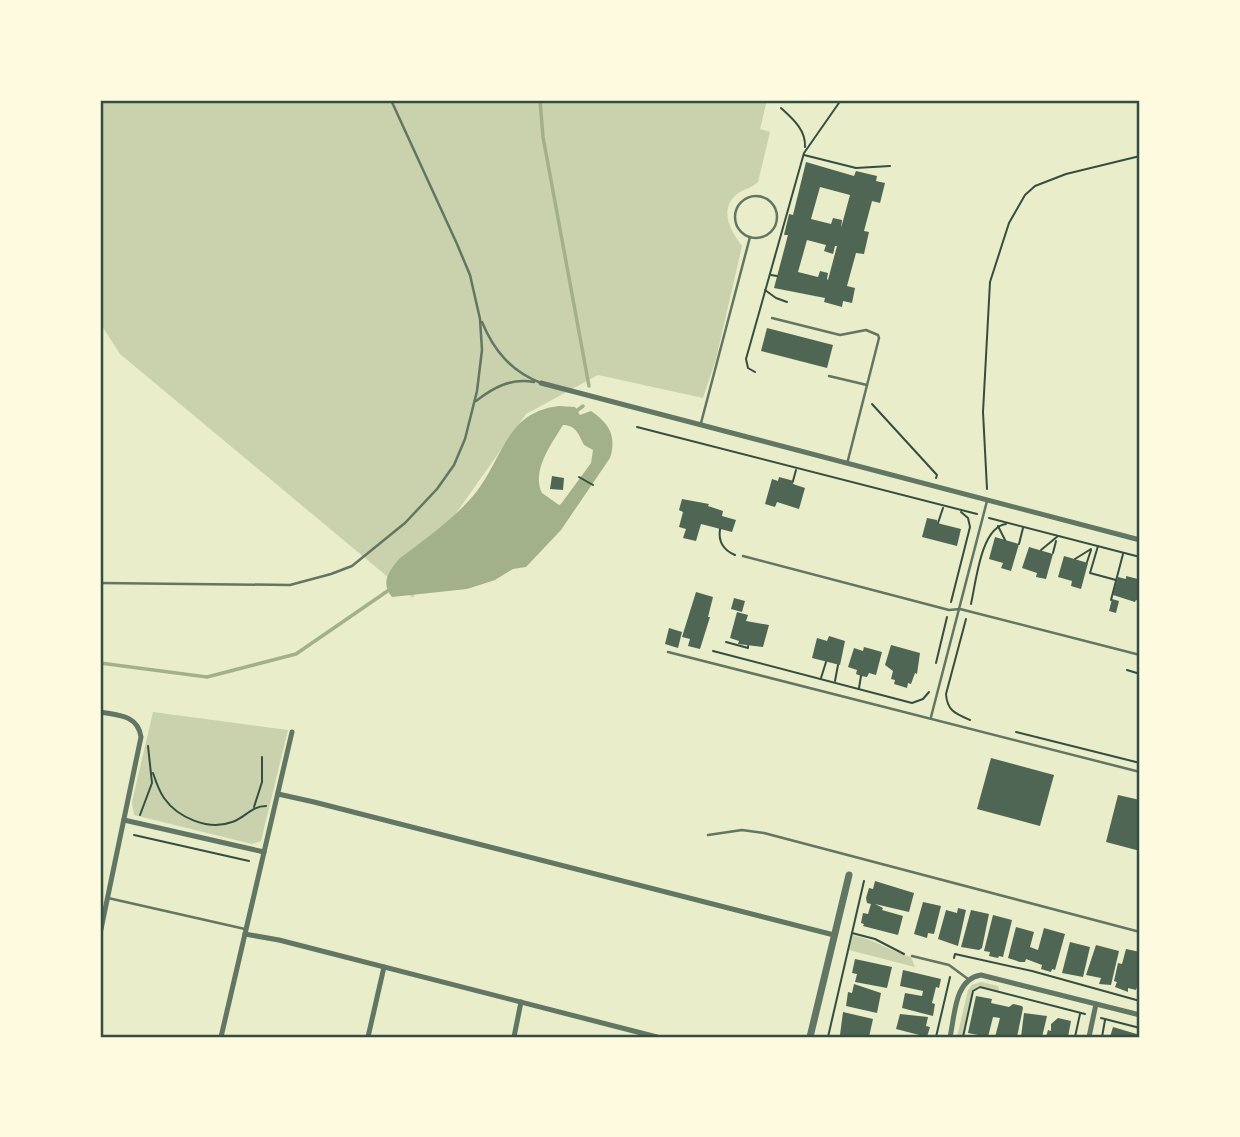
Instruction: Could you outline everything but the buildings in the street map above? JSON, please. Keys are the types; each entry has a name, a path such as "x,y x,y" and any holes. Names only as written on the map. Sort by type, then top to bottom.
{"street":[{"path":"541,383 1140,540"},
{"path":"100,712 133,720 139,727 141,737 100,934"},
{"path":"222,1037 292,732"},
{"path":"278,794 834,935"},
{"path":"124,820 264,852"},
{"path":"810,1037 849,875"},
{"path":"245,931 657,1037"},
{"path":"368,1037 384,967"},
{"path":"950,1037 961,988 968,979 976,976 988,976 1140,1016"},
{"path":"513,1037 521,1002"},
{"path":"1089,1037 1096,1004"}],"lane":[{"path":"100,583 290,585 331,574 352,566 405,523 454,465 475,402 482,350 481,319 470,275 457,243 391,100"},
{"path":"751,196 765,197 775,206 777,220 770,233 757,238 750,237 739,229 736,209 739,203 751,196"},
{"path":"701,426 750,237"},
{"path":"772,318 840,335 866,330 878,335 847,464"},
{"path":"481,319 501,357 515,370 541,383"},
{"path":"829,376 867,385"},
{"path":"475,402 491,389 504,384 526,381 541,383"},
{"path":"930,718 987,500"},
{"path":"743,556 949,610 960,608 1140,655"},
{"path":"668,652 1140,772"},
{"path":"708,835 742,830 764,834 1140,932"},
{"path":"108,898 245,931"},
{"path":"912,956 949,965 968,979"}],"path":[{"path":"755,372 748,368 746,359 803,155 841,100"},
{"path":"781,108 802,132 805,150"},
{"path":"803,155 856,169 890,166"},
{"path":"987,500 982,412 990,282 1009,223 1025,195 1035,186 1066,174 1140,156"},
{"path":"770,275 777,276"},
{"path":"764,289 787,302"},
{"path":"865,395 937,475 930,502"},
{"path":"637,427 958,509 1092,547"},
{"path":"793,481 797,469"},
{"path":"579,477 593,485"},
{"path":"938,523 943,506"},
{"path":"937,662 970,527 968,518 958,509"},
{"path":"970,720 954,714 949,708 946,694 985,544 991,532 998,526 1010,524"},
{"path":"998,526 1005,540"},
{"path":"1019,544 1023,527"},
{"path":"720,529 719,537 725,549 734,555 743,556"},
{"path":"1041,550 1058,536"},
{"path":"1053,554 1058,536"},
{"path":"1098,546 1090,573 1116,580"},
{"path":"1075,559 1098,546 1140,557"},
{"path":"1087,562 1092,547"},
{"path":"1111,600 1123,553"},
{"path":"726,642 748,646"},
{"path":"713,651 912,703 923,699 930,687"},
{"path":"821,679 826,662"},
{"path":"834,682 838,665"},
{"path":"1127,670 1140,674"},
{"path":"858,689 862,676"},
{"path":"1008,730 1140,763"},
{"path":"141,737 149,741 153,773 159,789 168,803 182,814 206,824 229,824 254,808 275,808"},
{"path":"254,808 262,782 262,757"},
{"path":"137,822 151,789 153,773"},
{"path":"151,789 159,789"},
{"path":"134,835 249,861"},
{"path":"828,1037 864,881"},
{"path":"852,933 875,939 900,953 912,956"},
{"path":"963,1037 973,992 980,987 1140,1028"},
{"path":"1075,1037 1081,1013"},
{"path":"1101,1037 1106,1019"}],"shaded area":[{"path":"100,100 767,100 760,129 770,132 758,182 737,194 728,207 728,220 742,246 716,359 703,398 598,375 526,414 457,512 413,598 120,354 100,323"},
{"path":"559,406 575,407 580,415 591,411 607,425 613,443 610,458 561,530 526,567 513,569 495,580 467,589 392,597 386,582 399,559 430,536 469,500 517,426 542,410","holes":["563,425 576,431 584,445 593,450 591,463 559,505 542,493 539,476 549,449"]},
{"path":"153,712 288,730 261,841 252,844 134,815 132,802"},
{"path":"852,935 911,957 915,967 849,950"},
{"path":"981,982 998,986 999,989 998,991 979,986 973,990 962,1037 957,1037 968,990 972,985"}],"waterway":[{"path":"540,100 543,137 589,386"},
{"path":"575,412 583,406"},
{"path":"100,663 207,677 296,654 389,590"}]}
